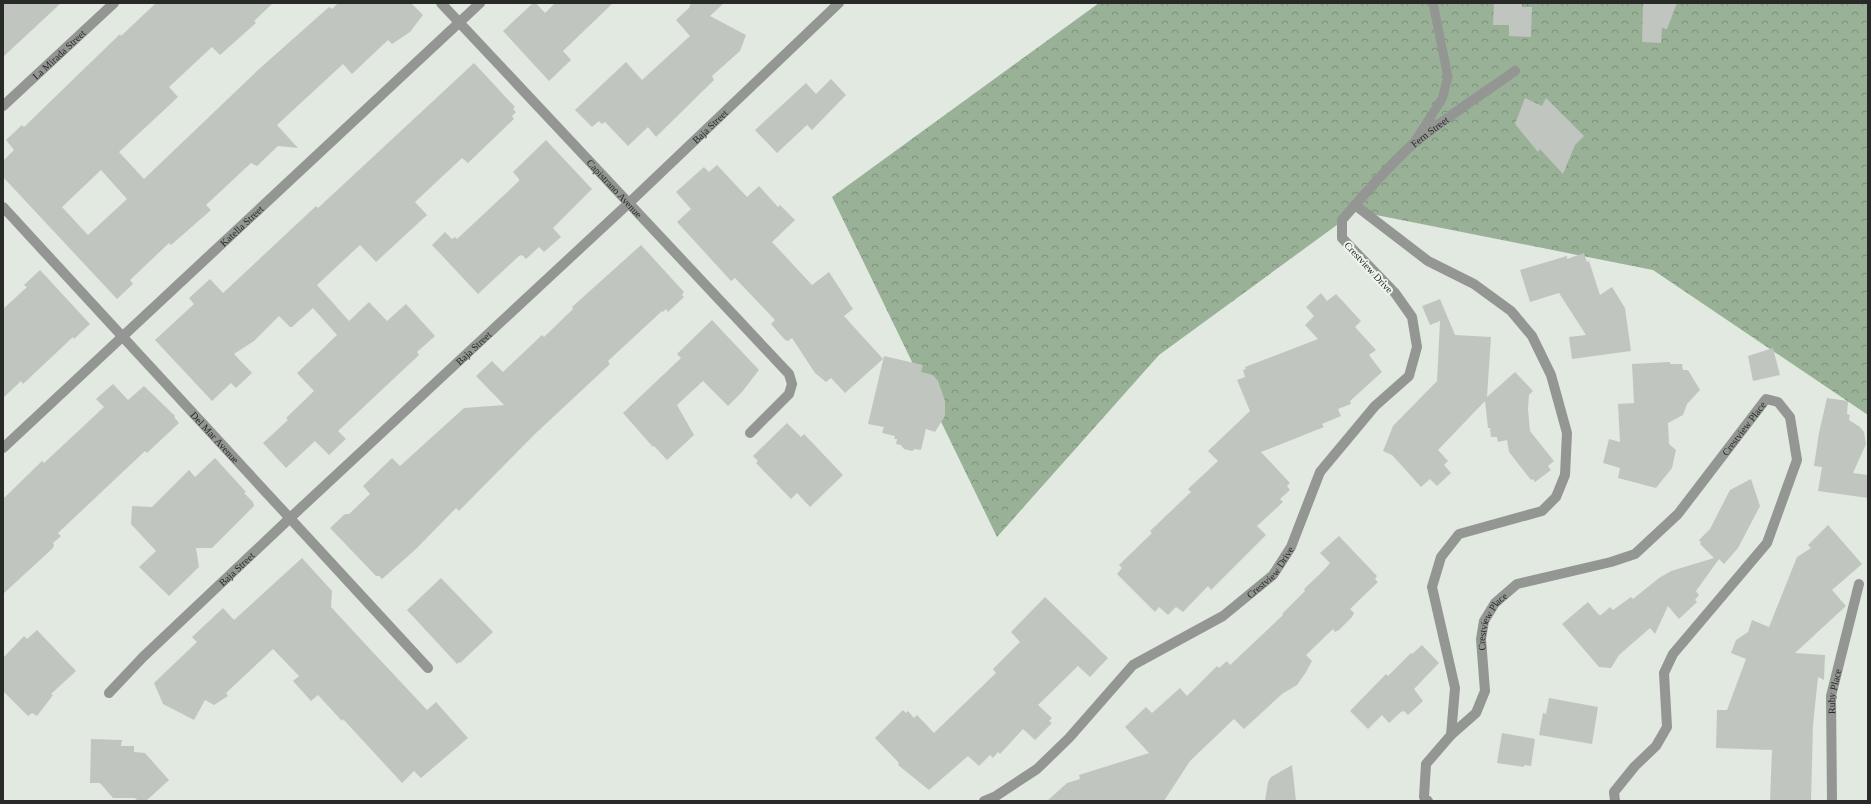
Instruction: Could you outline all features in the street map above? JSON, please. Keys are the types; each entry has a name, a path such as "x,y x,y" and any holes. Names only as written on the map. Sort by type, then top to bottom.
{"street":[{"name":"La Mirada Street","path":"3,106 114,3"},
{"name":"Capistrano Avenue","path":"441,3 558,130 630,202 789,374 792,384 789,394 750,433"},
{"name":"Katella Street","path":"3,448 480,3"},
{"name":"Baja Street","path":"109,693 143,657 290,518 630,202 839,3"},
{"name":"Fern Street","path":"1355,205 1412,145 1439,124 1515,71"},
{"path":"1355,205 1428,261 1474,284 1511,311 1532,336 1551,375 1567,433 1565,475 1556,497 1542,511 1459,534 1441,557 1432,587 1456,688 1451,735 1426,764 1424,797 1428,801"},
{"name":"Crestview Drive","path":"984,801 996,796 1037,769 1069,738 1133,665 1223,616 1273,575 1291,547 1320,472 1375,406 1410,376 1417,347 1412,318 1395,293 1342,238 1342,220 1355,205"},
{"name":"Del Mar Avenue","path":"3,207 428,668"},
{"name":"Crestview Place","path":"1451,735 1476,713 1485,691 1481,640 1484,621 1495,603 1517,584 1611,562 1635,554 1678,514 1766,399 1778,402 1790,418 1796,460 1767,543 1673,654 1664,673 1667,727 1656,746 1634,766 1614,792 1615,801"},
{"name":"Ruby Place","path":"1832,801 1831,696 1859,584"}],"lane":[{"path":"1412,145 1442,99 1448,77 1433,3"}],"green space":[{"path":"1099,3 1868,3 1868,415 1653,270 1356,211 1159,355 997,537 832,197"}],"building":[{"path":"3,3 61,3 3,57"},
{"path":"156,3 273,3 254,21 256,23 220,55 212,47 169,87 178,97 119,152 144,179 258,70 329,7 332,9 338,3 411,3 423,15 410,32 392,44 388,40 352,74 343,64 277,125 298,148 278,146 257,166 251,163 206,205 211,210 171,245 169,243 130,280 133,284 117,299 3,177 3,161 14,150 6,140 22,125 24,127 120,34 121,36","holes":["101,170 127,199 88,235 62,207"]},
{"path":"533,3 536,3 545,13 555,3 613,3 563,51 571,60 549,81 503,31"},
{"path":"691,3 724,3 710,16 746,35 740,51 712,76 714,80 656,137 648,127 628,146 605,122 602,124 599,121 592,127 575,110 626,62 642,80 690,36 676,20 689,8"},
{"path":"1494,3 1522,4 1522,7 1532,7 1531,37 1509,36 1509,25 1493,25"},
{"path":"1643,3 1677,3 1667,29 1662,28 1661,43 1642,42"},
{"path":"474,63 515,107 513,109 516,112 512,116 514,119 468,163 462,158 415,202 427,215 376,262 360,245 317,285 349,321 369,302 387,321 406,304 435,336 417,352 419,355 338,431 346,439 329,455 315,441 286,468 263,443 288,420 286,418 314,391 297,373 337,335 313,308 292,327 290,327 279,316 254,341 234,354 252,373 236,388 231,383 212,401 155,340 194,304 189,298 210,279 223,293 316,206 318,208"},
{"path":"831,79 846,95 812,130 807,125 777,153 755,130 806,83 816,94"},
{"path":"1525,98 1542,106 1546,98 1584,136 1575,145 1563,174 1540,149 1538,152 1515,124"},
{"path":"546,140 592,189 553,228 561,237 544,252 539,247 526,259 522,255 519,256 478,294 432,245 445,232 452,239 455,237 457,239 519,181 513,172"},
{"path":"717,165 747,197 759,186 778,207 780,205 795,220 772,242 812,285 829,272 853,309 844,316 883,359 845,393 831,378 826,382 815,373 792,338 788,341 785,340 771,324 775,320 735,278 731,281 677,222 691,209 676,192 704,167 709,172"},
{"path":"641,245 684,292 682,295 684,297 668,312 666,309 663,312 662,311 608,361 610,364 536,433 459,511 456,508 416,549 382,579 379,576 376,576 330,528 345,514 349,514 370,494 363,486 392,458 400,466 464,408 504,405 476,376 492,361 503,372 542,335 544,337 573,309 572,307"},
{"path":"1584,253 1587,262 1589,261 1600,295 1612,287 1625,308 1631,351 1572,359 1569,337 1586,335 1559,293 1530,302 1520,270 1567,256 1567,259"},
{"path":"40,270 90,324 74,339 73,337 23,384 21,381 3,398 3,309 27,287 24,285"},
{"path":"1321,293 1327,301 1336,294 1361,321 1355,327 1376,350 1369,355 1382,372 1350,401 1351,404 1338,409 1341,416 1322,424 1324,427 1261,452 1290,483 1287,486 1290,490 1280,499 1283,502 1257,526 1266,535 1211,590 1208,586 1183,612 1176,607 1168,615 1159,607 1155,612 1117,574 1122,568 1119,565 1152,533 1150,531 1191,492 1188,489 1218,461 1208,451 1250,411 1237,380 1245,377 1243,370 1246,369 1245,367 1318,339 1305,325 1314,316 1306,307"},
{"path":"1440,299 1455,335 1491,337 1487,397 1515,372 1533,391 1529,395 1528,409 1530,431 1554,461 1548,466 1551,470 1535,482 1533,479 1531,480 1509,452 1507,440 1498,442 1497,437 1491,437 1490,428 1488,428 1485,401 1438,450 1448,461 1444,465 1451,473 1437,486 1430,479 1421,487 1392,455 1383,451 1393,426 1437,381 1440,321 1430,325 1422,306"},
{"path":"712,320 759,370 742,392 728,406 703,381 677,405 694,435 667,460 654,446 653,447 623,413 681,358 677,354"},
{"path":"1773,348 1780,375 1753,381 1748,356"},
{"path":"884,356 923,365 921,372 933,375 938,381 945,401 945,416 935,432 926,429 921,450 915,449 912,451 904,449 901,445 896,444 897,439 894,439 895,436 882,433 884,427 868,424"},
{"path":"1670,362 1670,364 1682,364 1683,370 1688,370 1700,390 1687,404 1683,415 1668,423 1669,444 1676,450 1672,468 1656,488 1618,478 1620,468 1603,463 1609,439 1620,442 1618,404 1634,403 1632,364"},
{"path":"113,384 128,400 144,386 175,416 174,417 179,423 147,453 145,451 58,533 61,536 53,543 53,548 3,594 3,499 42,461 44,463 104,407 96,399"},
{"path":"1827,398 1848,401 1847,414 1850,415 1849,420 1860,427 1864,432 1866,444 1853,473 1868,475 1868,498 1818,491 1822,467 1814,466 1819,433"},
{"path":"787,423 801,437 804,434 843,475 810,507 797,493 791,499 756,463 758,461 753,456"},
{"path":"215,458 246,492 244,493 253,502 254,506 212,548 196,548 199,567 169,596 139,567 156,551 131,524 132,506 152,507 189,470 195,477"},
{"path":"1751,479 1760,506 1738,548 1724,564 1719,559 1696,591 1699,595 1695,600 1697,602 1679,619 1668,606 1655,634 1650,628 1619,655 1611,668 1599,667 1562,624 1588,602 1599,615 1601,615 1610,607 1613,610 1631,597 1633,599 1659,578 1671,571 1714,558 1700,544 1701,542 1699,540 1710,529 1730,490"},
{"path":"1828,525 1862,564 1832,590 1846,606 1795,653 1825,655 1824,680 1818,677 1813,725 1811,801 1770,801 1772,750 1716,748 1717,710 1727,710 1746,659 1731,653 1736,640 1748,632 1752,620 1769,627 1797,557 1811,548 1808,545"},
{"path":"1339,536 1377,576 1375,579 1378,582 1350,609 1354,613 1352,617 1339,630 1335,632 1333,629 1306,655 1312,661 1297,685 1282,694 1244,729 1234,719 1190,761 1164,801 1047,801 1067,783 1080,779 1079,775 1149,753 1125,727 1146,707 1152,713 1180,688 1187,696 1217,666 1219,668 1227,661 1230,665 1283,615 1282,614 1305,591 1304,589 1330,563 1320,553"},
{"path":"302,558 332,591 331,607 427,710 436,702 468,738 421,778 414,771 402,783 343,719 342,721 318,695 311,701 293,681 299,676 273,649 226,693 228,696 214,705 205,700 194,720 163,704 154,683 197,642 192,637 223,608 234,620"},
{"path":"441,578 493,632 460,663 459,662 457,664 407,610"},
{"path":"1045,597 1108,658 1090,677 1078,666 1038,705 1052,718 1049,721 1052,723 1035,740 1023,729 1000,754 998,752 993,758 990,755 979,766 968,756 929,790 898,765 899,763 875,738 903,710 906,713 908,711 914,718 917,715 934,733 996,673 993,669 1020,642 1011,632"},
{"path":"37,630 76,671 51,694 53,695 37,716 32,713 28,716 3,691 3,658 24,636 27,639"},
{"path":"1422,645 1439,663 1414,689 1423,701 1408,715 1404,711 1401,712 1389,723 1382,715 1368,729 1350,711 1386,674 1388,676 1411,653 1412,654"},
{"path":"1549,698 1598,707 1592,744 1539,735 1543,713 1546,714"},
{"path":"1502,733 1535,739 1531,766 1524,765 1524,767 1497,763"},
{"path":"91,739 122,740 121,746 134,746 134,752 145,753 169,780 146,801 138,801 135,798 113,798 100,783 90,783"},
{"path":"1292,765 1296,801 1265,801 1268,782 1271,777"}]}
